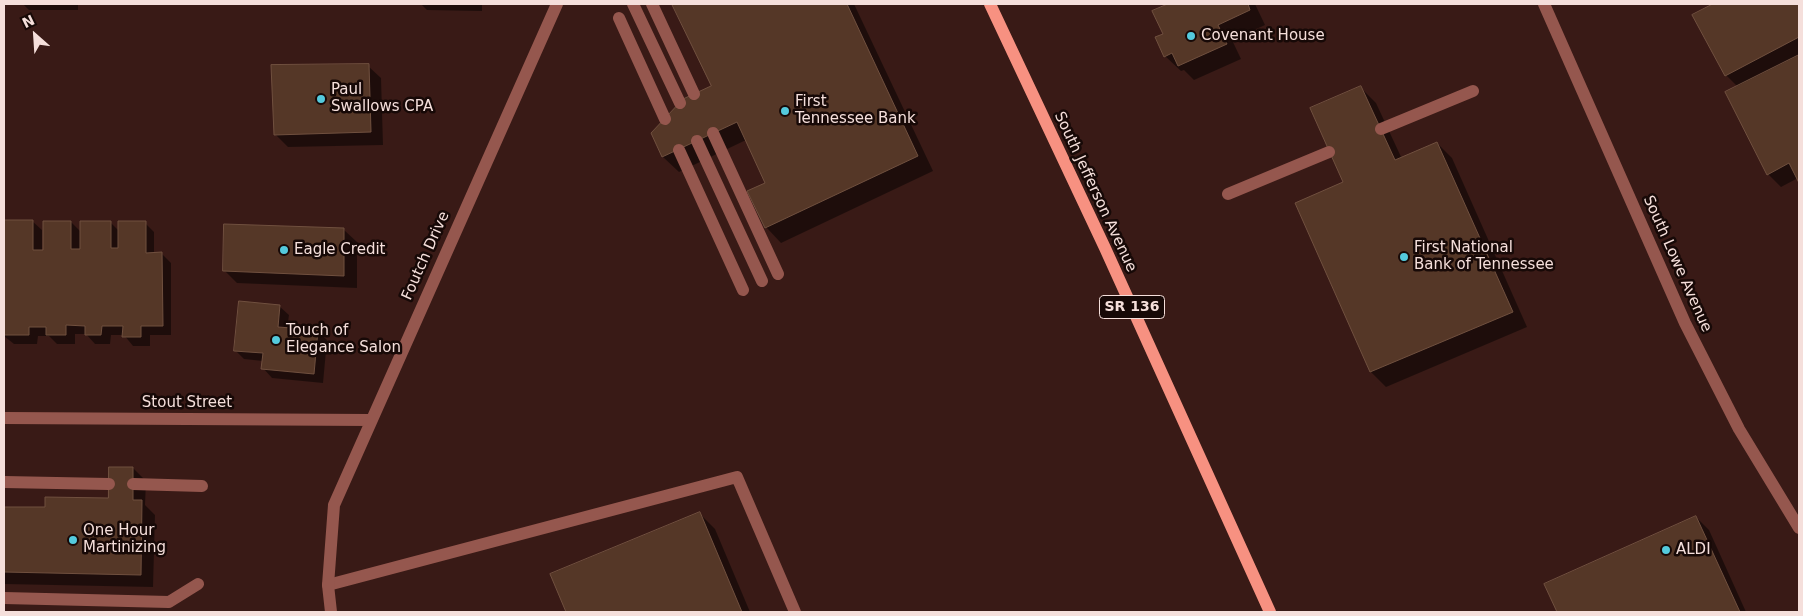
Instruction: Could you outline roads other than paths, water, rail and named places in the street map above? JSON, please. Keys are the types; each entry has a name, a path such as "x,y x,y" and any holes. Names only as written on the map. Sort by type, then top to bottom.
{"main road":[{"name":"South Jefferson Avenue","path":"990,4 1105,248 1270,612"}],"street":[{"name":"Foutch Drive","path":"331,612 328,585 334,505 370,420 557,4"},
{"path":"633,4 680,103"},
{"path":"652,4 694,94"},
{"name":"South Lowe Avenue","path":"1544,4 1685,323 1740,429 1799,528"},
{"path":"619,18 665,119"},
{"path":"1381,129 1472,91"},
{"path":"713,134 778,274"},
{"path":"697,141 762,281"},
{"path":"679,150 742,290"},
{"path":"1228,194 1329,152"},
{"name":"Stout Street","path":"4,418 370,420"},
{"path":"328,585 737,477 795,612"},
{"path":"4,482 109,484"},
{"path":"133,484 202,486"},
{"path":"4,598 169,602 198,584"}],"place":[{"name":"Covenant House","path":"1191,36"},
{"name":"Paul Swallows CPA","path":"321,99"},
{"name":"First Tennessee Bank","path":"785,111"},
{"name":"Eagle Credit","path":"284,250"},
{"name":"First National Bank of Tennessee","path":"1404,257"},
{"name":"Touch of Elegance Salon","path":"276,340"},
{"name":"One Hour Martinizing","path":"73,540"},
{"name":"ALDI","path":"1666,550"}]}
